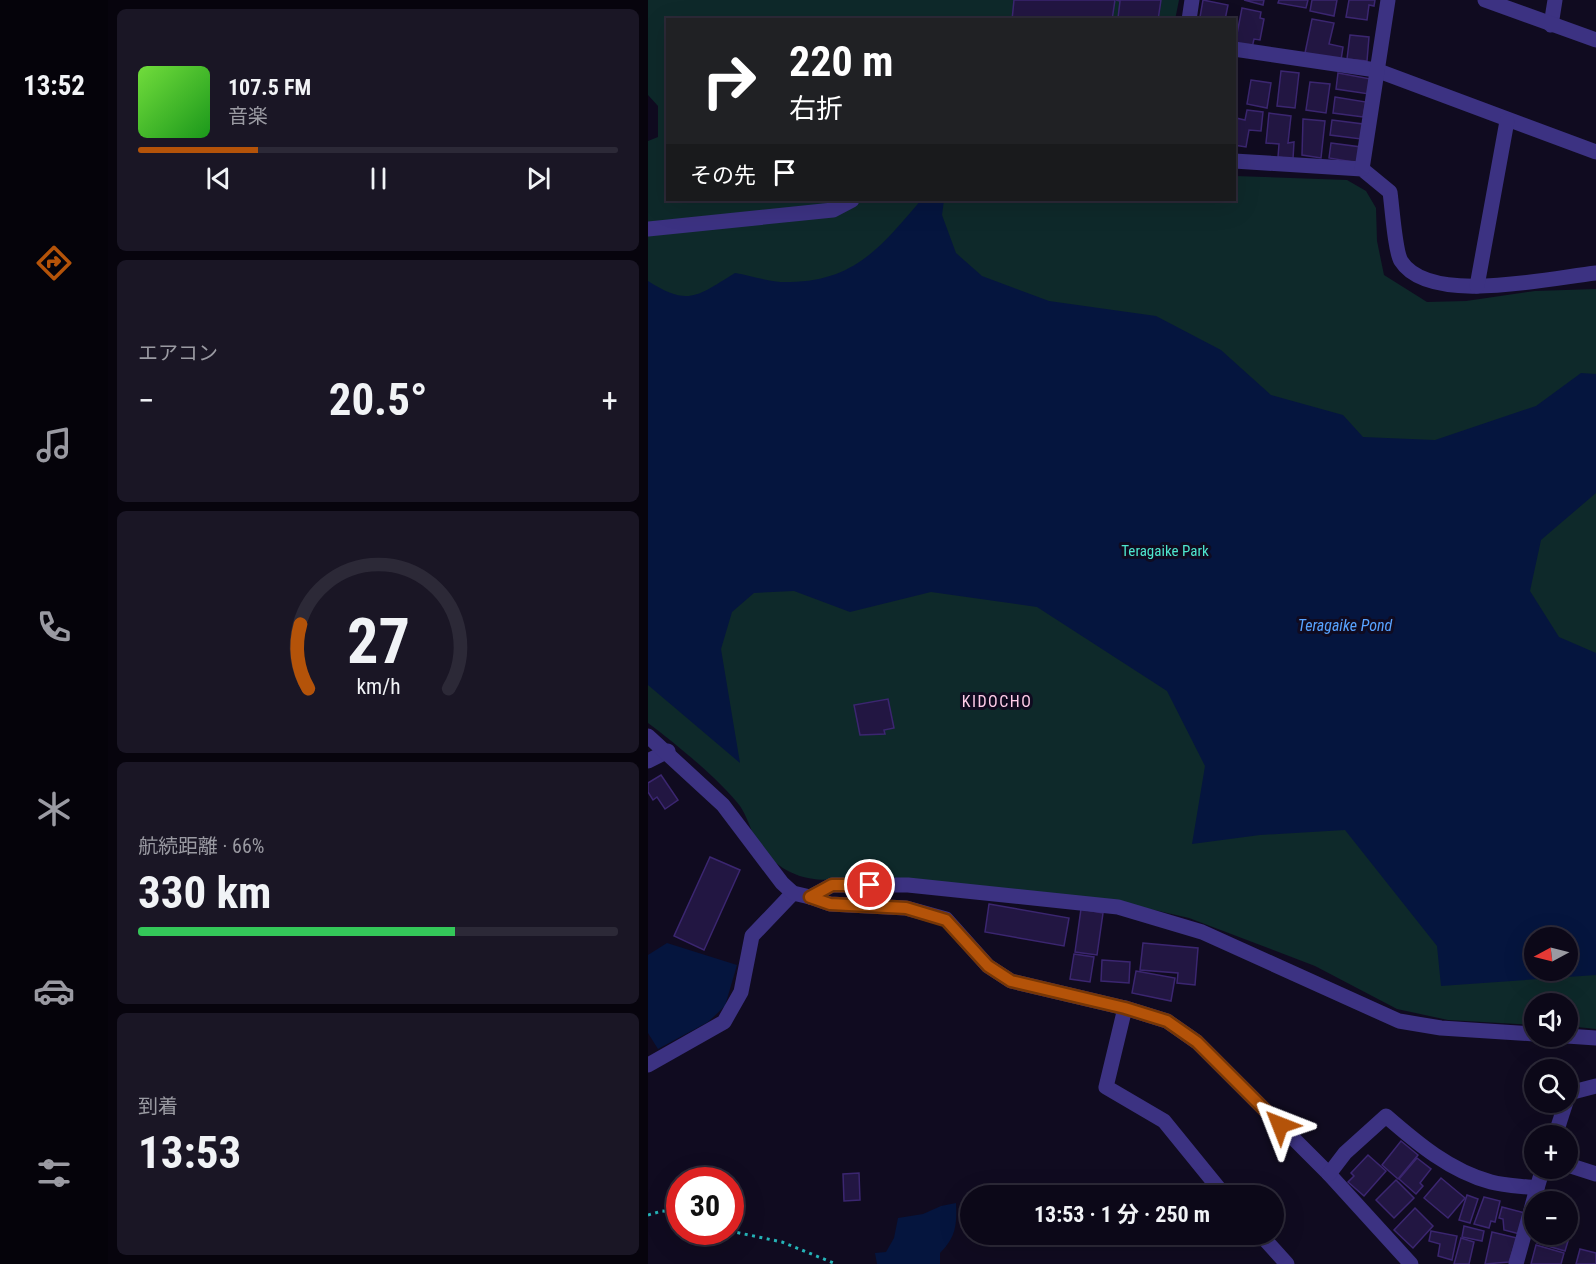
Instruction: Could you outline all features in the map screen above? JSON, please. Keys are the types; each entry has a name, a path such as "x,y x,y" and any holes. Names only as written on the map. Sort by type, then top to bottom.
{"street":[{"path":"1189,18 1192,0"},
{"path":"1362,169 1388,0"},
{"path":"1485,0 1596,40"},
{"path":"1551,25 1555,0"},
{"path":"1236,49 1376,70 1507,121 1596,152"},
{"path":"1477,286 1507,121"},
{"path":"1236,161 1362,169 1390,192 1400,259 1414,275 1439,284 1477,286 1596,273"},
{"path":"648,229 833,210 850,201"},
{"path":"648,736 668,751 723,805 782,883 793,893 830,904 906,908 946,920 988,966 1011,981 1125,1008 1167,1021 1197,1042 1329,1174 1411,1264"},
{"path":"648,762 668,751"},
{"path":"810,897 832,885 908,885 1118,907 1202,932 1399,1021 1442,1028 1524,1033"},
{"path":"648,1065 724,1022 741,992 752,936 793,893"},
{"path":"1125,1008 1106,1087 1164,1121 1216,1185"},
{"path":"1578,1037 1596,1038"},
{"path":"1578,1091 1596,1086"},
{"path":"1329,1174 1345,1153 1386,1116 1423,1148 1455,1167 1491,1182 1537,1188"},
{"path":"1578,1168 1596,1174"},
{"path":"1516,1264 1540,1179"},
{"path":"1270,1245 1287,1264"}],"path":[{"path":"648,1215 666,1211"},
{"path":"744,1234 782,1242 836,1264"}],"green space":[{"name":"Teragaike Park","path":"648,0 1179,0 1175,18 666,18 666,201 1236,201 1236,176 1347,180 1366,191 1376,208 1377,241 1384,275 1427,302 1466,301 1535,291 1596,289 1596,1029 1578,1027 1578,993 1524,993 1524,1024 1448,1020 1397,1009 1315,966 1189,918 1137,906 841,879 815,879 792,873 773,860 756,839 740,806 721,785 697,762 648,723 648,141 658,137 658,106 648,95"}],"water":[{"name":"Teragaike Pond","path":"920,201 944,201 942,215 956,253 982,276 1049,301 1156,316 1221,350 1271,395 1343,415 1363,437 1435,440 1536,406 1581,373 1596,374 1596,493 1541,540 1530,591 1559,637 1596,653 1596,975 1578,976 1578,927 1524,927 1524,980 1441,986 1437,946 1345,830 1260,835 1192,844 1205,766 1167,691 1037,607 931,592 850,612 794,591 754,593 732,612 721,649 740,763 648,685 648,281 674,294 684,296 711,288 735,273 783,282 813,280 850,268 880,246"},
{"path":"667,943 737,965 725,1006 708,1022 658,1049 648,1033 648,955"},
{"path":"956,1203 954,1230 949,1242 940,1253 940,1264 877,1264 875,1253 886,1252 894,1238 898,1218 923,1214 941,1206"}],"building":[{"path":"1014,0 1115,0 1112,18 1012,18"},
{"path":"1116,0 1161,0 1158,18 1118,18 1120,1"},
{"path":"1203,0 1228,5 1225,18 1200,17"},
{"path":"1244,0 1264,0 1263,5"},
{"path":"1279,0 1308,0 1306,8 1278,3"},
{"path":"1312,0 1337,0 1334,16 1310,11"},
{"path":"1349,0 1375,0 1374,6 1369,5 1367,20 1346,17"},
{"path":"1242,8 1261,12 1260,18 1264,19 1260,40 1254,39 1252,48 1236,44"},
{"path":"1312,19 1334,23 1329,44 1343,47 1341,60 1305,53"},
{"path":"1350,35 1369,37 1367,61 1347,59"},
{"path":"1281,71 1299,73 1295,108 1277,106"},
{"path":"1338,73 1371,79 1369,94 1336,89"},
{"path":"1251,80 1271,83 1267,108 1247,104"},
{"path":"1310,82 1330,84 1326,113 1306,110"},
{"path":"1335,97 1366,102 1363,117 1333,113"},
{"path":"1247,110 1263,112 1261,131 1249,130 1246,147 1236,145 1236,118 1245,120"},
{"path":"1269,113 1291,116 1288,143 1294,142 1293,159 1278,157 1279,144 1266,143"},
{"path":"1303,119 1325,121 1321,158 1302,155"},
{"path":"1332,120 1363,124 1361,139 1330,135"},
{"path":"1331,143 1361,147 1359,163 1329,158"},
{"path":"888,699 894,728 884,730 885,734 860,735 854,705"},
{"path":"661,775 678,800 665,809 657,797 653,800 648,792 648,783"},
{"path":"710,857 740,870 704,950 674,936"},
{"path":"989,904 1069,918 1064,946 985,932"},
{"path":"1081,909 1103,913 1097,955 1075,952"},
{"path":"1143,943 1198,948 1195,985 1177,983 1178,973 1140,970"},
{"path":"1074,954 1094,957 1090,982 1070,979"},
{"path":"1102,960 1130,962 1129,983 1101,981"},
{"path":"1136,971 1175,978 1171,1001 1132,993"},
{"path":"1401,1141 1418,1155 1398,1179 1382,1165"},
{"path":"1368,1155 1386,1171 1364,1196 1348,1182 1354,1176 1351,1173"},
{"path":"1417,1158 1431,1169 1420,1183 1423,1186 1416,1194 1399,1179"},
{"path":"859,1173 860,1200 844,1201 843,1174"},
{"path":"1441,1178 1465,1198 1448,1218 1424,1198"},
{"path":"1396,1180 1414,1198 1394,1218 1376,1200"},
{"path":"1467,1195 1478,1199 1470,1223 1459,1220"},
{"path":"1484,1197 1500,1201 1495,1222 1491,1221 1489,1228 1474,1224"},
{"path":"1502,1207 1524,1213 1520,1234 1504,1230 1503,1219 1499,1218"},
{"path":"1415,1208 1433,1226 1413,1248 1394,1230"},
{"path":"1464,1226 1484,1231 1482,1241 1462,1237"},
{"path":"1431,1231 1457,1236 1452,1260 1438,1256 1440,1244 1429,1241"},
{"path":"1492,1232 1517,1238 1509,1262 1485,1264"},
{"path":"1461,1238 1474,1242 1469,1264 1454,1264"},
{"path":"1536,1245 1564,1253 1561,1264 1531,1264"},
{"path":"1544,1245 1567,1245 1565,1251"},
{"path":"1580,1249 1596,1253 1596,1264 1576,1264"}],"district":[{"name":"KIDOCHO","path":"997,701"}],"route":[{"path":"870,885 832,885 810,897 830,904 906,908 946,920 988,966 1011,981 1125,1008 1167,1021 1197,1042 1280,1125"}]}
